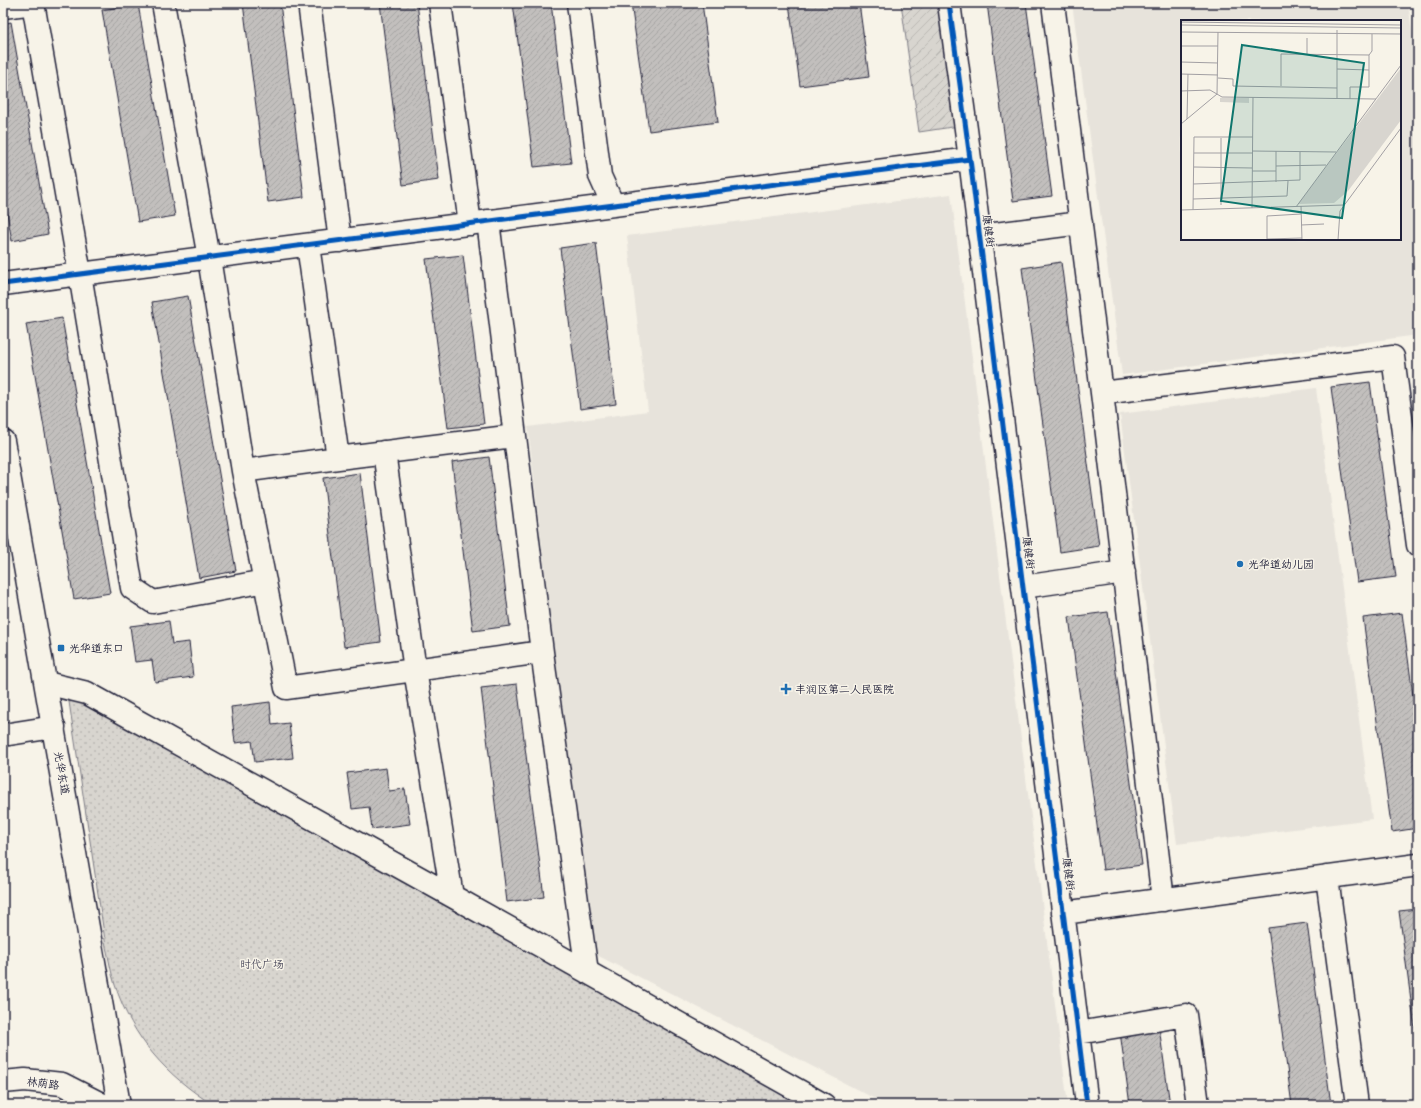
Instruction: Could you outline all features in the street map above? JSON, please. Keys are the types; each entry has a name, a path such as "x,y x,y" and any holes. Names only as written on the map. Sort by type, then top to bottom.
{"street":[{"path":"3,7 34,3 132,588 153,602 265,582"},
{"path":"163,3 209,258 243,471 286,688 542,652"},
{"path":"309,3 340,241"},
{"path":"440,3 515,436 542,652 586,972"},
{"path":"578,3 600,176 613,205"},
{"name":"康健街","path":"949,3 970,159 1087,1105"},
{"path":"1053,3 1124,572 1163,900"},
{"path":"3,284 970,159"},
{"path":"979,236 1081,223"},
{"path":"308,245 338,458"},
{"path":"1102,393 1393,356 1418,545"},
{"path":"243,471 515,436"},
{"name":"光华东道","path":"3,441 119,1105"},
{"path":"384,452 416,670 452,896"},
{"path":"1023,587 1124,572"},
{"path":"46,683 87,694 452,896 824,1105"},
{"path":"3,735 54,727"},
{"path":"1063,913 1418,865"},
{"path":"1327,877 1357,1105"},
{"path":"1078,1033 1186,1015 1198,1105"},
{"name":"林荫路","path":"3,1082 25,1080 62,1084 103,1105"}],"shaded area":[{"path":"1072,3 1408,3 1418,75 1418,335 1122,375"},
{"name":"丰润区第二人民医院","path":"951,194 1068,1105 887,1105 589,951 528,427 648,411 627,236"},
{"name":"光华道幼儿园","path":"1316,388 1372,819 1177,844 1120,414"}],"green space":[{"path":"901,3 942,3 959,126 919,132"},
{"name":"时代广场","path":"68,695 803,1105 213,1105 180,1081 153,1054 131,1022 115,985 106,947"}],"building":[{"path":"243,3 280,3 304,197 268,202"},
{"path":"380,3 417,3 439,180 403,185"},
{"path":"513,3 551,3 571,163 534,167"},
{"path":"631,3 702,3 718,122 649,131"},
{"path":"789,3 859,3 869,77 800,86"},
{"path":"987,3 1026,3 1052,196 1013,201"},
{"path":"138,4 175,216 138,222 102,10"},
{"path":"11,22 48,234 12,241 3,191 3,24"},
{"path":"596,243 616,404 580,409 560,248"},
{"path":"463,255 484,424 448,428 426,259"},
{"path":"1061,262 1099,546 1060,552 1022,268"},
{"path":"188,296 236,571 199,578 152,302"},
{"path":"62,318 110,593 74,599 26,324"},
{"path":"1370,382 1396,577 1357,582 1331,387"},
{"path":"489,457 510,626 473,631 452,462"},
{"path":"360,473 381,642 344,647 323,478"},
{"path":"1108,612 1142,865 1103,870 1069,617"},
{"path":"1402,613 1418,733 1418,828 1392,832 1363,618"},
{"path":"169,621 172,644 189,642 193,677 155,682 152,660 135,662 130,626"},
{"path":"517,684 544,897 507,902 481,688"},
{"path":"270,702 272,725 289,723 293,758 255,762 252,741 235,743 231,707"},
{"path":"386,768 389,791 405,789 410,824 372,829 369,807 352,809 347,773"},
{"path":"1418,909 1418,1052 1399,911"},
{"path":"1307,923 1331,1105 1292,1105 1268,928"},
{"path":"1159,1027 1170,1105 1130,1105 1120,1032"}],"cycle path":[{"path":"949,3 970,159 1087,1105"},
{"path":"3,284 970,159"}],"place":[{"name":"光华道幼儿园","path":"1240,564"},
{"name":"光华道东口","path":"61,648"},
{"name":"丰润区第二人民医院","path":"786,689"}]}
